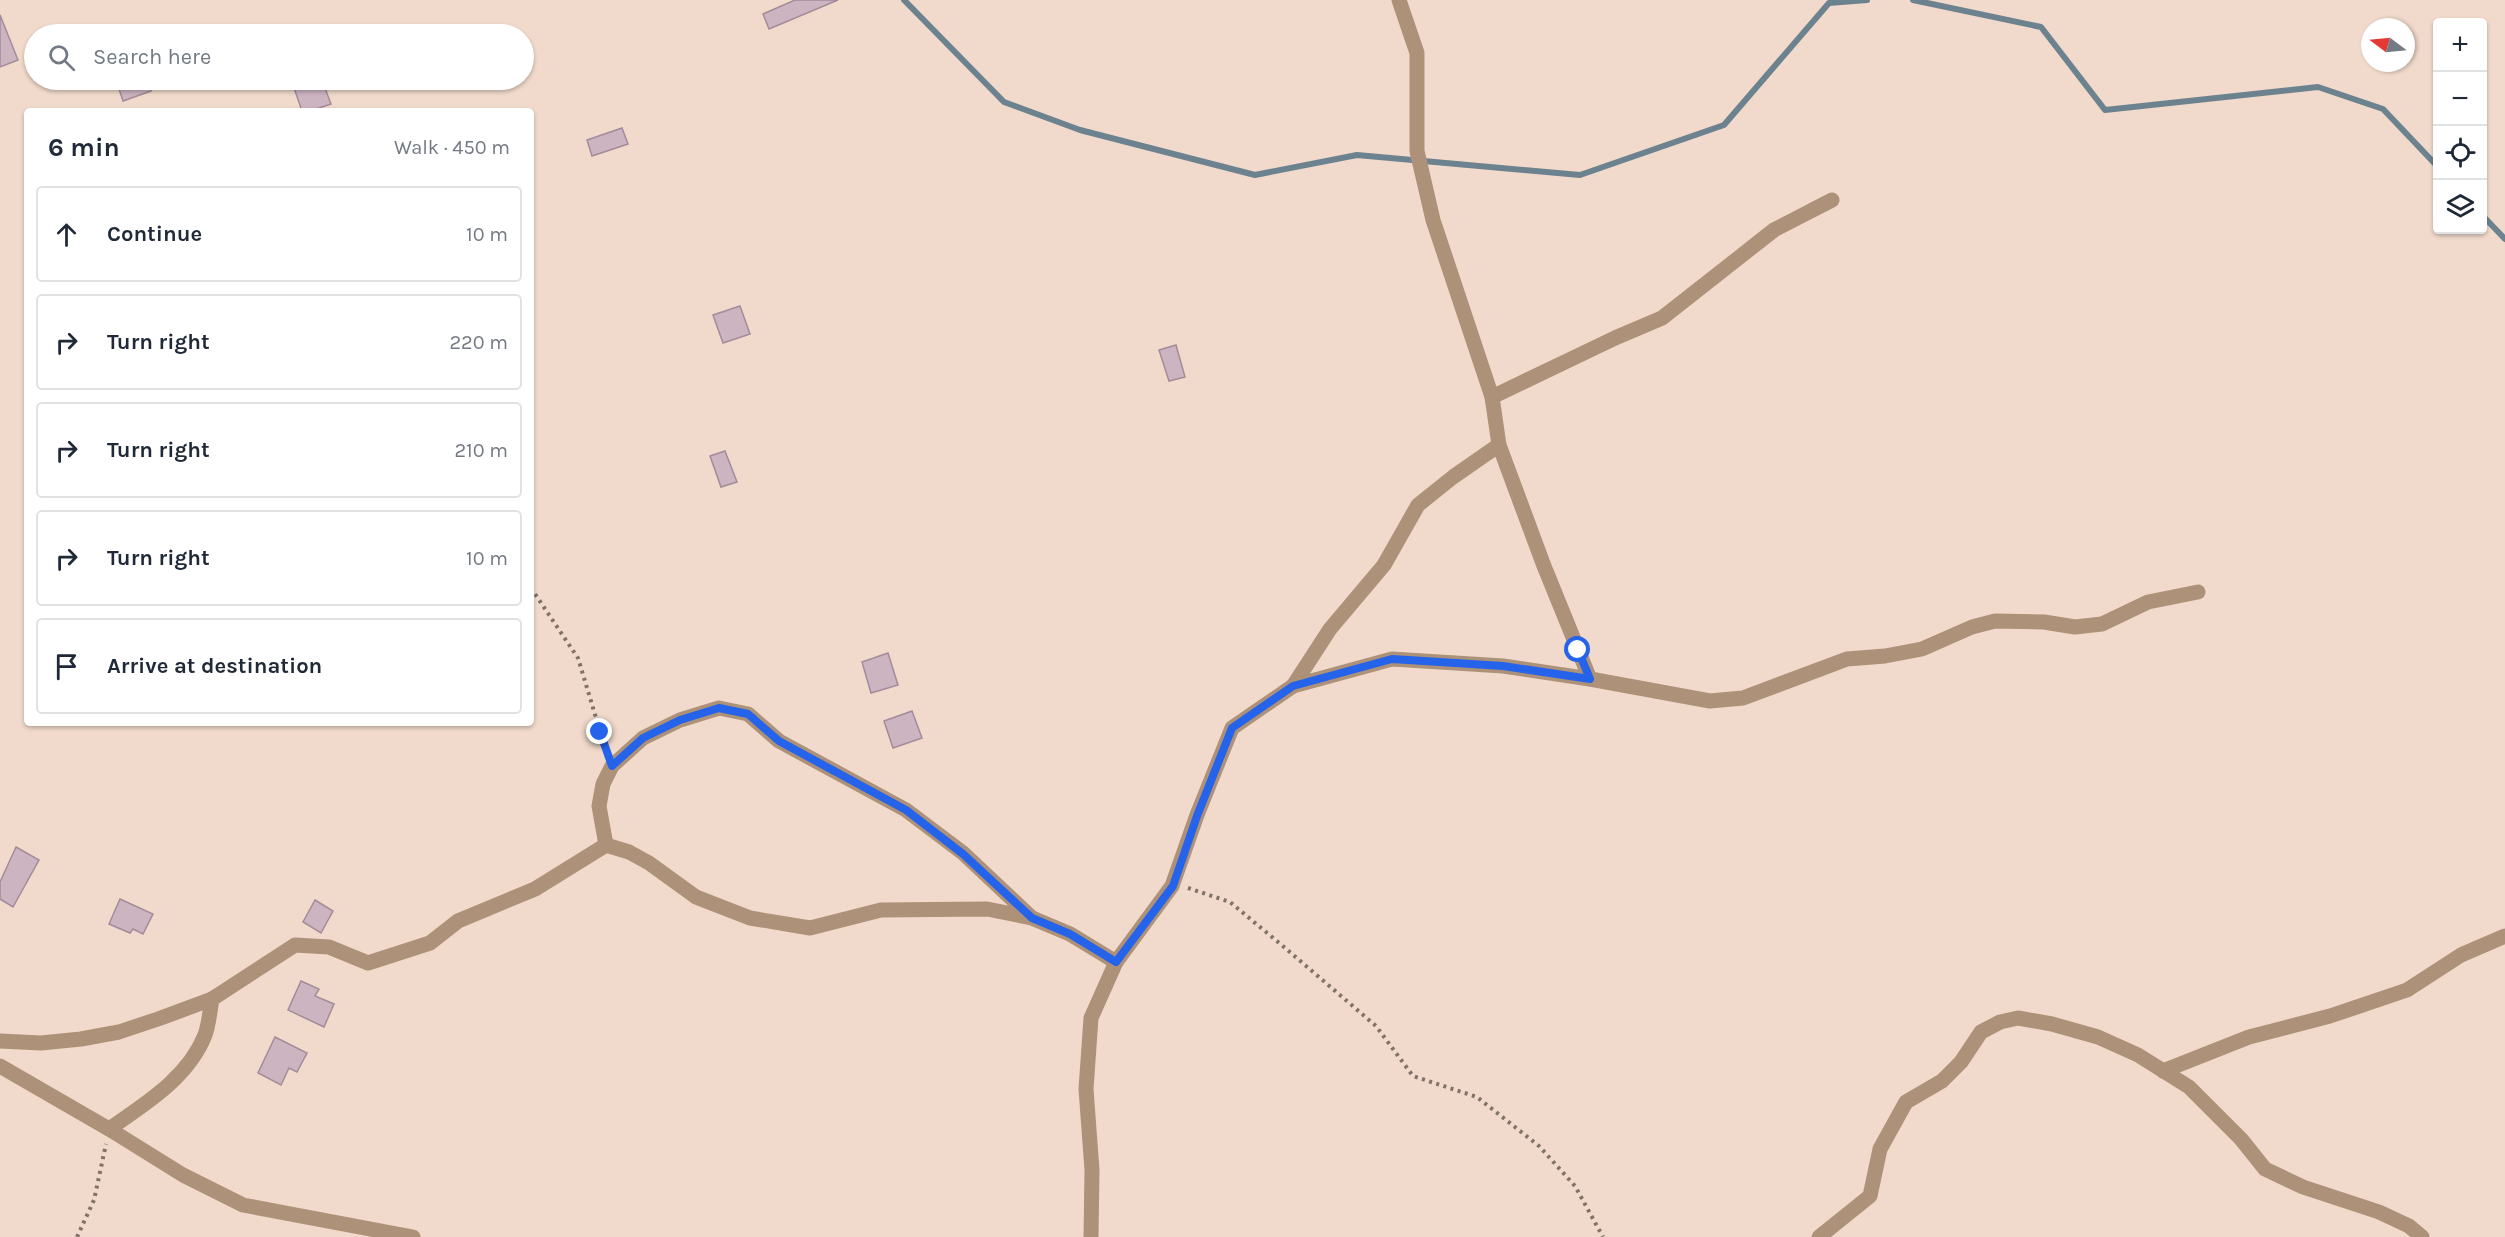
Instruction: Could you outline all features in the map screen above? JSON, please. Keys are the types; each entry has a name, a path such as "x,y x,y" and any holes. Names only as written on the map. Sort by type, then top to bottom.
{"street":[{"path":"1399,0 1417,53 1417,151 1433,220 1492,397 1499,445 1544,566 1590,679"},
{"path":"1492,397 1662,318 1774,230 1832,200"},
{"path":"1293,686 1330,629 1384,565 1418,505 1499,445"},
{"path":"1091,1237 1092,1170 1086,1089 1092,1018 1116,962 1173,886 1197,816 1232,728 1293,686 1392,659 1503,666 1590,679 1710,702 1743,699 1846,659 1885,656 1922,649 1972,627 1995,621 2044,622 2075,627 2102,624 2148,602 2198,592"},
{"path":"606,845 599,806 603,784 612,766 643,738 680,720 719,708 748,714 779,741 906,810 963,854 1032,918"},
{"path":"0,1041 41,1043 119,1032 213,999 295,945 329,947 368,963 430,943 458,921 535,889 606,845 629,852 650,863 696,897 750,918 810,928 881,910 987,909 1032,918 1070,934 1116,962"},
{"path":"2163,1071 2249,1037 2330,1016 2407,990 2461,955 2505,936"},
{"path":"110,1129 153,1098 186,1067 205,1035 213,999"},
{"path":"1819,1237 1870,1196 1880,1149 1906,1102 1942,1081 1961,1062 1982,1032 2000,1022 2018,1018 2052,1024 2098,1037 2138,1055 2189,1086 2241,1139 2265,1169 2303,1187 2379,1212 2409,1226 2422,1237"},
{"path":"0,1066 110,1129 183,1175 243,1205 413,1237"}],"path":[{"path":"534,592 578,658 612,766"},
{"path":"1173,886 1184,886 1230,902 1376,1026 1413,1076 1478,1097 1539,1146 1575,1186 1603,1237"},
{"path":"77,1237 94,1200 110,1129"}],"building":[{"path":"795,0 838,0 769,29 763,14"},
{"path":"0,15 18,60 0,67"},
{"path":"119,90 151,91 123,101"},
{"path":"295,90 326,90 331,104 319,108 301,108"},
{"path":"622,128 628,144 592,156 587,140"},
{"path":"740,306 750,334 723,343 713,315"},
{"path":"1176,345 1185,377 1169,381 1159,350"},
{"path":"725,451 737,482 721,487 710,456"},
{"path":"888,653 898,685 871,693 862,662"},
{"path":"912,711 922,738 893,748 884,721"},
{"path":"16,847 39,860 13,907 0,899 0,882"},
{"path":"120,899 153,914 143,934 133,929 130,933 109,924"},
{"path":"315,900 333,911 321,933 303,922"},
{"path":"301,981 319,989 315,996 334,1004 324,1027 288,1010"},
{"path":"275,1037 307,1053 297,1072 289,1068 281,1085 258,1073"}],"waterway":[{"path":"904,0 1004,102 1080,130 1255,175 1357,155 1580,175 1724,125 1829,3 1867,0"},
{"path":"1913,0 2041,27 2105,110 2318,87 2383,109 2433,162"},
{"path":"2487,220 2505,239"}],"route":[{"path":"600,732 612,766 643,738 680,720 719,708 748,714 779,741 906,810 963,854 1032,918 1070,934 1116,962 1173,886 1197,816 1232,728 1293,686 1392,659 1503,666 1590,679 1578,650"}]}
